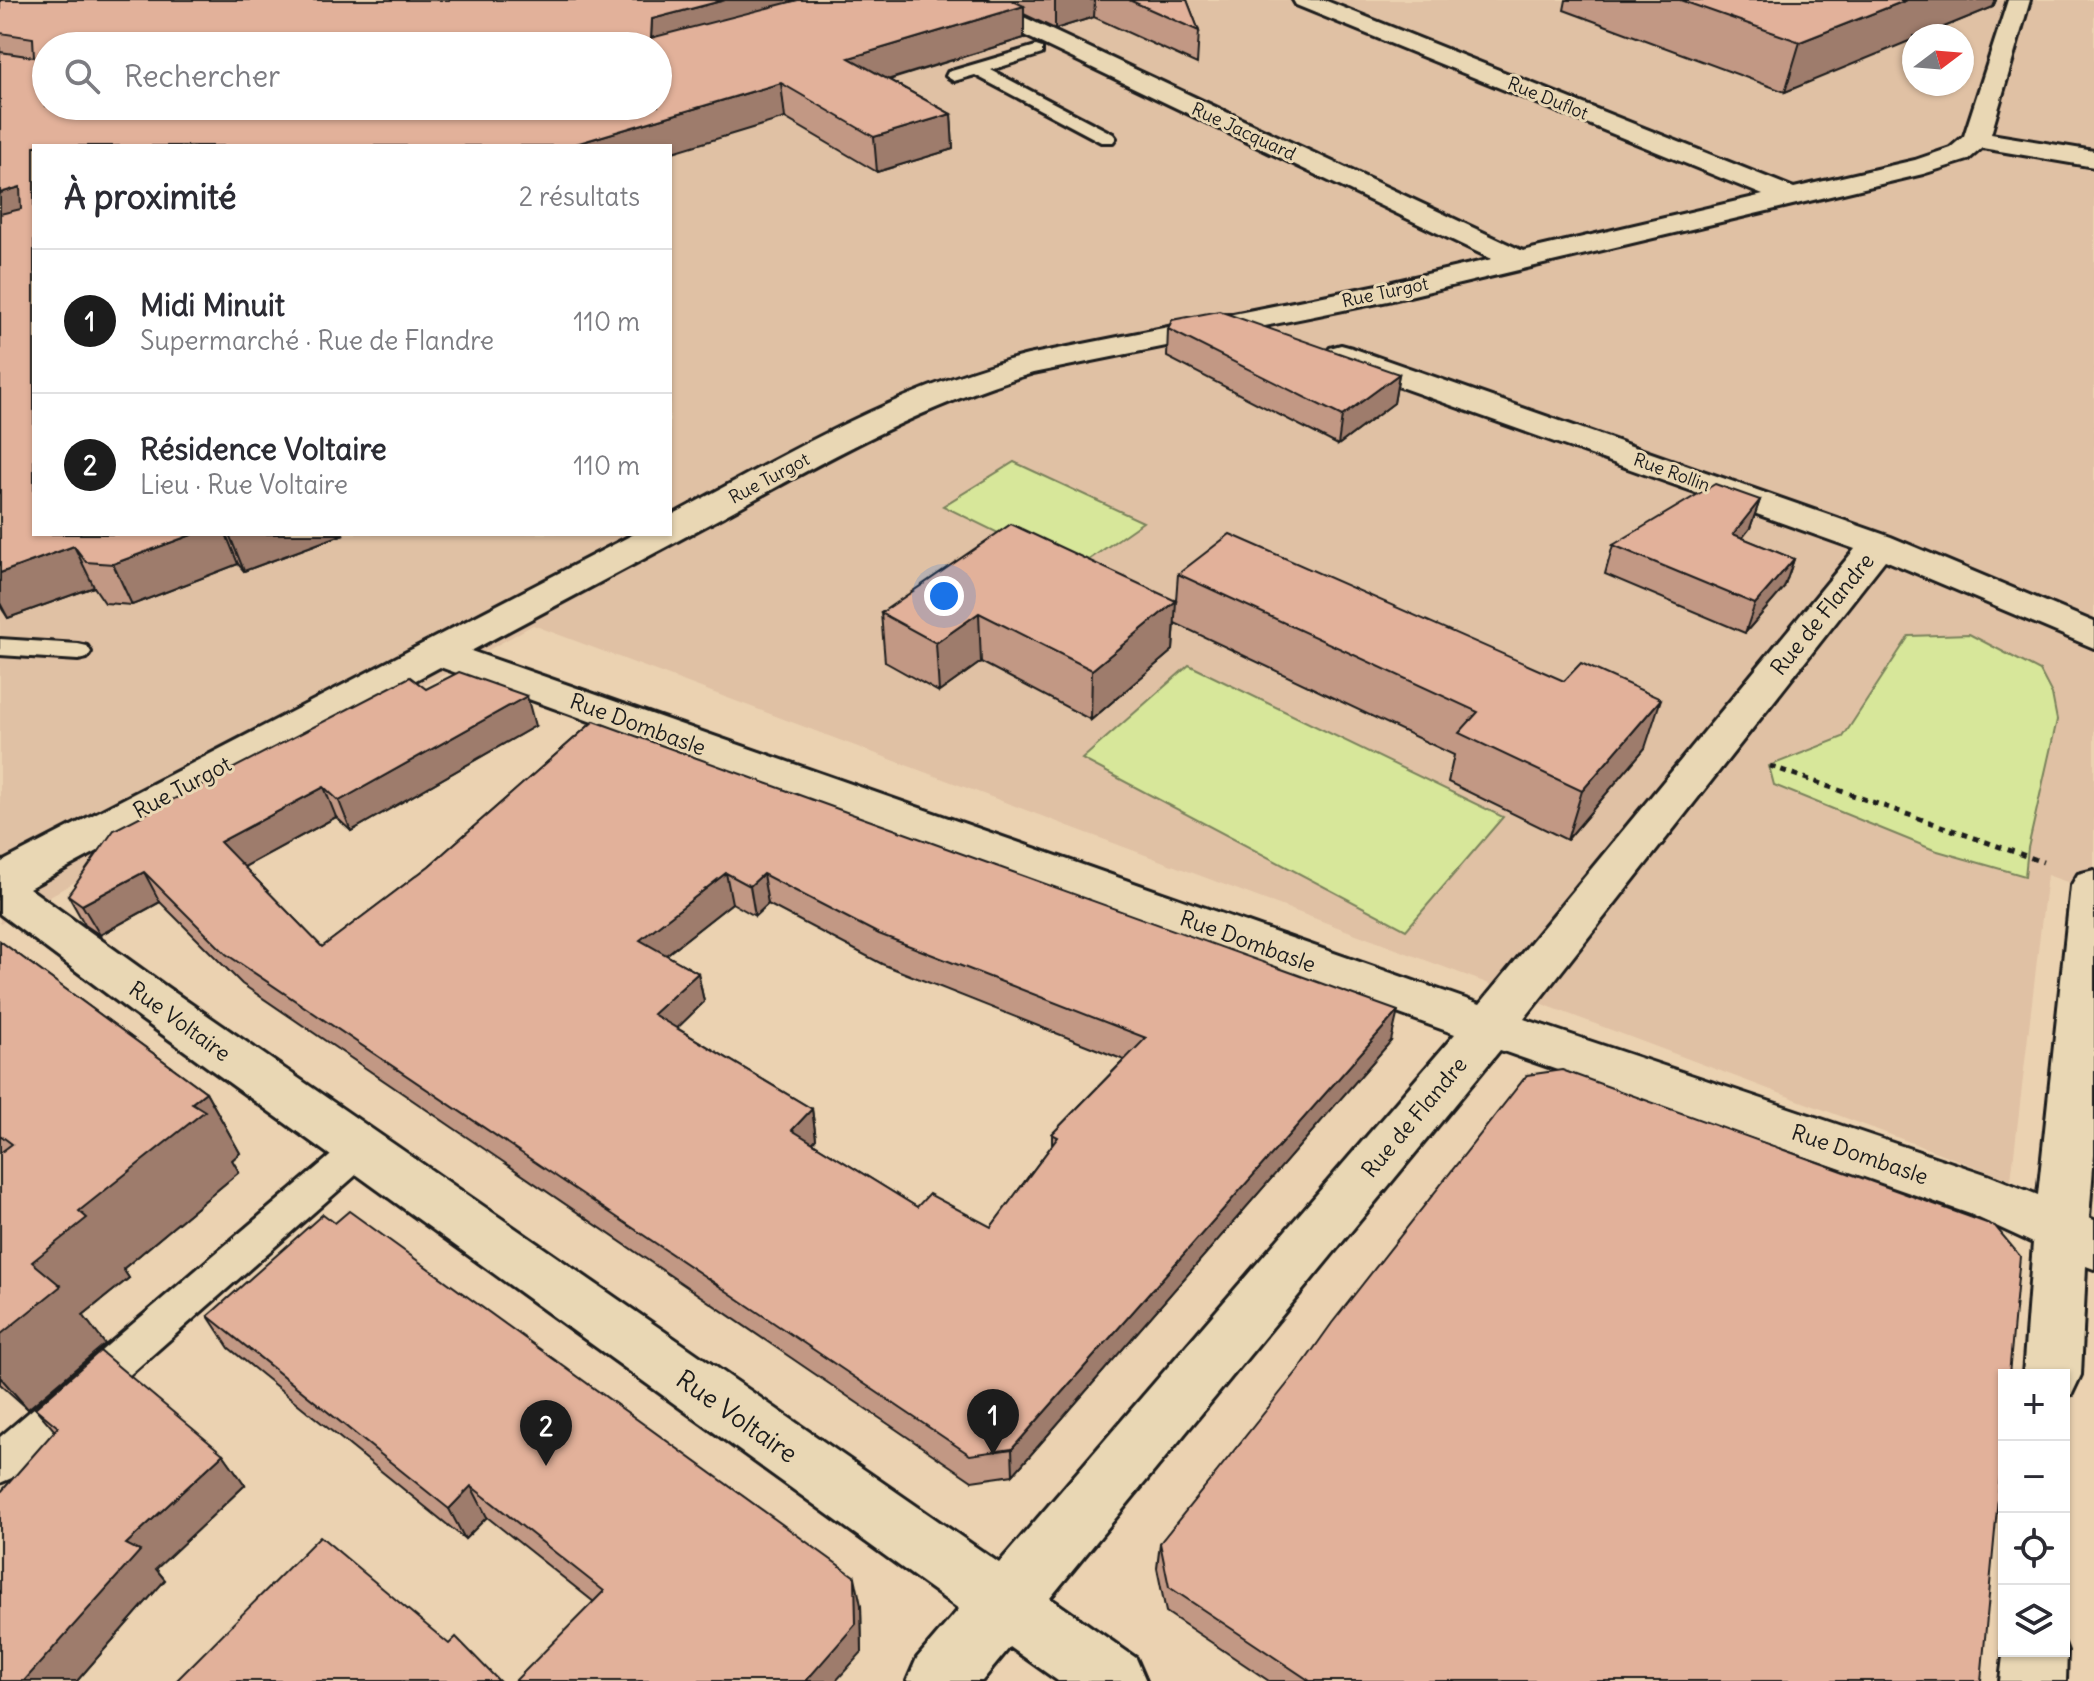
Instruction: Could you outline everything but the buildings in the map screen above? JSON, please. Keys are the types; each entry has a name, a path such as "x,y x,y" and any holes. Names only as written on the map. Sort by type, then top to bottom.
{"street":[{"name":"Rue Jacquard","path":"969,0 1520,261"},
{"name":"Rue Duflot","path":"1304,0 1792,197"},
{"path":"2019,0 1976,139 2094,159"},
{"path":"1036,51 1062,44"},
{"name":"Rue Turgot","path":"672,529 938,393 1028,365 1520,261 1792,197 1941,161 1959,154 1976,139"},
{"name":"Rue Rollin","path":"1244,321 1878,545 2094,636"},
{"name":"Rue Turgot","path":"0,883 658,536"},
{"name":"Rue de Flandre","path":"940,1681 1490,1027 1878,545"},
{"name":"Rue Dombasle","path":"436,652 1490,1027 1988,1198 2078,1237"},
{"path":"2053,1369 2078,1237 2074,876"},
{"name":"Rue Voltaire","path":"0,890 361,1150 1113,1681"},
{"path":"2033,1681 2035,1657"}],"lane":[{"path":"954,76 1036,51"},
{"path":"977,69 1107,138"},
{"path":"0,647 78,652"},
{"path":"0,1463 361,1150"}],"path":[{"path":"1718,744 1769,766 2074,876"}],"shaded area":[{"path":"261,0 2094,0 2094,888 2093,891 2047,875 2011,1180 533,625 0,924 0,259 32,536 672,536 672,144 669,144 662,120 672,120 672,32 537,32"}],"green space":[{"path":"1014,462 1143,522 1074,570 943,506"},
{"path":"1969,634 2040,671 2052,694 2057,720 2028,848 2025,876 1934,850 1774,785 1769,766 1843,737 1909,636"},
{"path":"1189,665 1503,817 1406,930 1082,759"}],"place":[{"name":"Midi Minuit","path":"993,1455"},
{"name":"Résidence Voltaire","path":"546,1466"}]}
